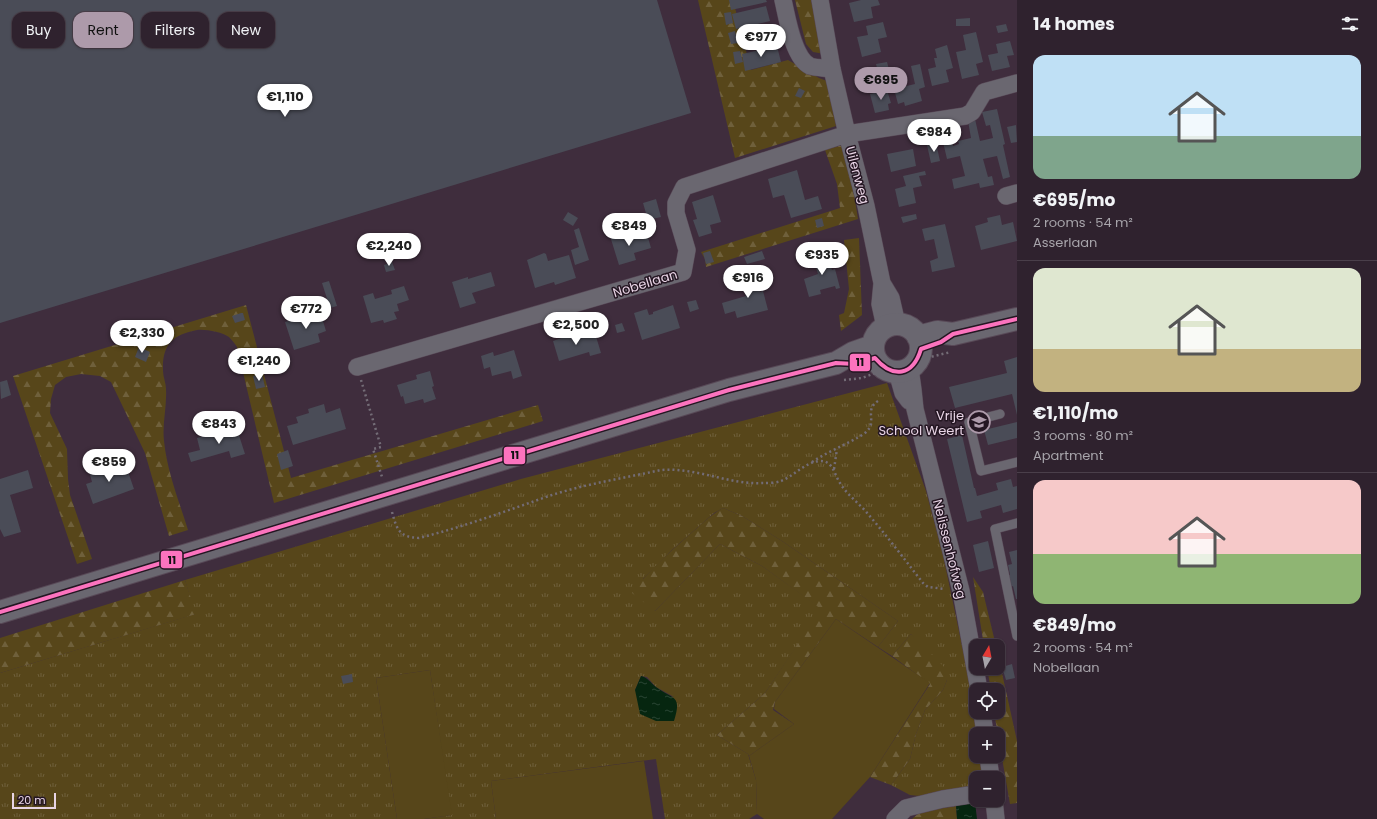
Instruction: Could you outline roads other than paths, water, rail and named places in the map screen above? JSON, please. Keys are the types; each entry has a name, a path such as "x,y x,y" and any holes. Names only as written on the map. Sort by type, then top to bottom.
{"street":[{"path":"783,0 794,43 802,60 810,66 832,69"},
{"name":"Uilenweg","path":"820,0 832,69 866,206 882,282 891,298 891,326"},
{"path":"847,134 965,116 972,112 984,92 1017,83"},
{"name":"Nobellaan","path":"357,367 683,272 687,250 676,213 676,203 684,187 847,134"},
{"path":"0,612 729,390 836,362 852,353 904,357 941,342 953,334 1017,319"},
{"path":"891,326 905,326 912,330 904,357 876,336 891,326"},
{"name":"Nelissenhofweg","path":"904,357 903,393 914,409 961,591 978,683"},
{"path":"895,819 906,808 943,798 969,795"},
{"path":"995,807 996,819"}],"lane":[{"path":"1000,414 969,422 981,471 1017,462"},
{"path":"1017,523 995,529 1017,636"}],"water":[{"path":"641,676 675,699 677,702 677,707 674,721 656,721 640,714 635,690"},
{"path":"969,803 969,807 976,807 977,819 957,819 956,806"}],"place":[{"name":"Vrije School Weert","path":"979,422"}]}
